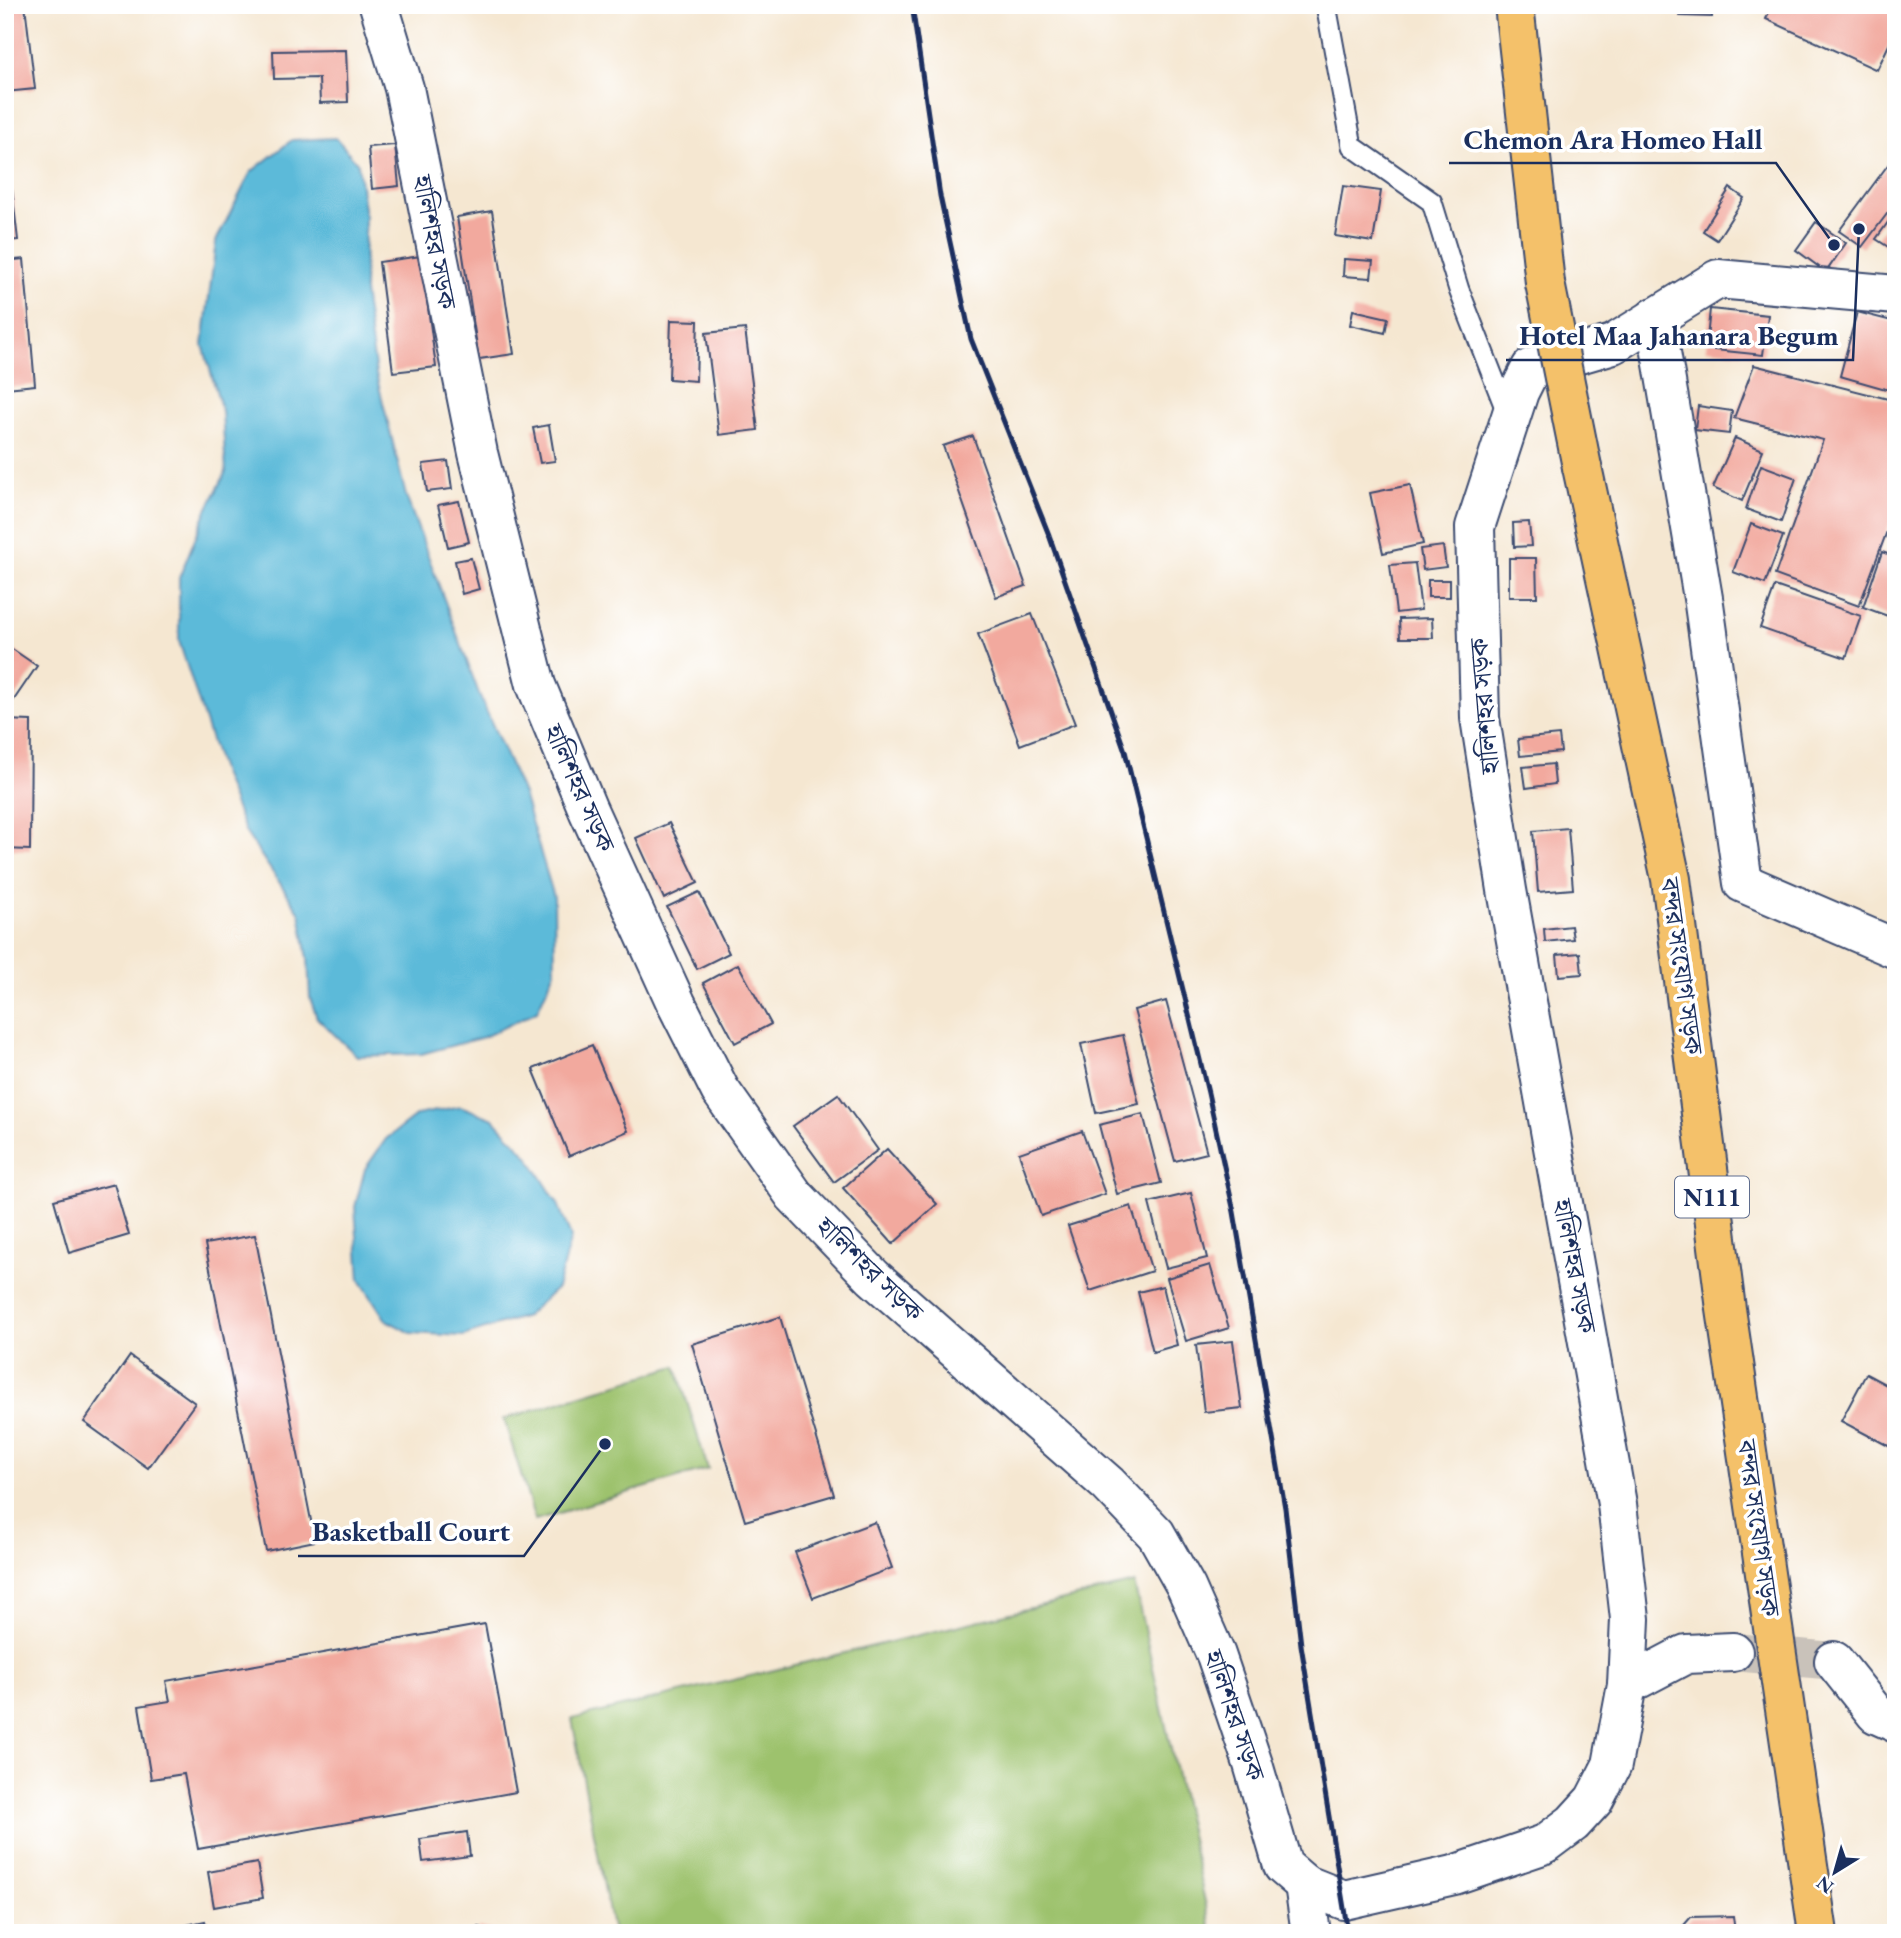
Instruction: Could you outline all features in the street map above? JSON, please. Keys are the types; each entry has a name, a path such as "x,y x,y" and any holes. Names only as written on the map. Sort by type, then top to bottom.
{"highway":[{"name":"বন্দর সংযোগ সড়ক","path":"1514,5 1545,283 1671,879 1726,1309 1818,1933"}],"street":[{"name":"হালিশহর সড়ক","path":"379,5 404,88 478,453 536,685 588,810 676,1003 720,1090 794,1195 873,1277 1108,1484 1156,1534 1186,1587 1216,1655 1253,1764 1283,1867 1304,1884 1344,1900 1454,1875 1545,1844 1573,1823 1594,1800 1612,1765 1627,1685 1630,1619 1617,1504 1507,890 1480,718 1475,527 1510,419 1531,368 1613,344 1656,317"},
{"path":"1896,295 1718,279 1656,317 1704,604 1743,883 1896,949"},
{"path":"1627,1685 1686,1654 1733,1652"},
{"path":"1834,1661 1876,1714 1896,1723"},
{"path":"1304,1884 1311,1933"}],"lane":[{"path":"1326,5 1352,146 1432,202 1459,290 1510,419"}],"green space":[{"path":"676,1366 708,1469 535,1520 504,1419"},
{"path":"1134,1583 1212,1933 613,1933 572,1719"}],"water":[{"path":"336,138 358,164 365,216 364,292 376,374 406,496 481,699 523,794 554,897 555,971 537,1011 484,1037 421,1054 357,1056 317,1018 310,998 308,959 300,913 246,833 221,771 179,641 179,578 205,514 226,472 222,411 203,345 216,241 251,172 292,140"},
{"path":"460,1106 494,1119 528,1156 558,1204 571,1237 557,1288 526,1316 463,1336 411,1333 386,1320 360,1280 355,1207 365,1169 386,1139 417,1115"}],"building":[{"path":"5,5 25,5 35,89 5,92"},
{"path":"1680,5 1712,5 1712,17 1680,16"},
{"path":"1733,5 1751,5 1748,11"},
{"path":"1772,5 1875,5 1896,15 1896,30 1877,70 1766,19"},
{"path":"346,50 348,102 320,103 319,78 274,79 273,51"},
{"path":"5,129 18,240 5,241"},
{"path":"395,145 399,186 372,189 368,147"},
{"path":"1890,162 1896,166 1896,202 1862,247 1839,231"},
{"path":"1343,186 1381,191 1373,242 1335,236"},
{"path":"1730,188 1744,198 1717,240 1703,231"},
{"path":"492,211 514,354 479,359 457,217"},
{"path":"1896,211 1896,252 1876,239"},
{"path":"1816,222 1846,243 1826,272 1796,250"},
{"path":"421,256 436,367 393,372 379,262"},
{"path":"24,259 35,385 7,388 5,261"},
{"path":"1344,259 1373,261 1371,278 1343,276"},
{"path":"1710,309 1768,315 1763,355 1706,349"},
{"path":"1353,310 1388,318 1385,333 1350,325"},
{"path":"1857,312 1896,322 1896,392 1840,376"},
{"path":"671,320 698,321 696,381 669,379"},
{"path":"745,329 758,430 719,435 706,333"},
{"path":"1754,365 1896,401 1896,507 1859,606 1775,575 1823,440 1734,418"},
{"path":"1698,406 1732,411 1729,434 1695,430"},
{"path":"549,425 555,461 540,463 533,428"},
{"path":"973,436 1026,586 996,597 943,446"},
{"path":"1735,438 1763,450 1742,501 1713,488"},
{"path":"448,461 452,489 427,492 423,464"},
{"path":"1761,465 1796,478 1781,522 1746,509"},
{"path":"1410,485 1423,544 1383,553 1370,493"},
{"path":"459,501 469,542 448,547 438,505"},
{"path":"1529,522 1531,546 1514,547 1513,523"},
{"path":"1751,524 1783,536 1765,584 1733,572"},
{"path":"1443,546 1446,567 1423,570 1420,549"},
{"path":"1882,552 1896,557 1896,619 1863,607"},
{"path":"471,558 479,589 462,594 455,561"},
{"path":"1509,558 1536,558 1537,597 1509,597"},
{"path":"1415,563 1421,610 1396,613 1390,565"},
{"path":"1428,580 1450,580 1450,597 1428,597"},
{"path":"1775,586 1861,616 1846,658 1760,628"},
{"path":"1032,614 1075,724 1020,745 978,634"},
{"path":"1432,618 1433,638 1400,638 1399,619"},
{"path":"5,644 37,666 7,710 5,708"},
{"path":"5,720 31,721 30,850 5,849"},
{"path":"1559,735 1561,752 1520,756 1518,739"},
{"path":"1553,764 1555,784 1526,788 1523,767"},
{"path":"669,823 698,883 664,899 636,838"},
{"path":"1568,828 1573,889 1538,892 1533,831"},
{"path":"699,892 729,953 697,969 667,907"},
{"path":"1571,926 1573,939 1545,942 1544,929"},
{"path":"1580,953 1582,974 1559,976 1557,955"},
{"path":"738,964 771,1024 735,1043 703,983"},
{"path":"1166,1001 1207,1153 1175,1161 1134,1010"},
{"path":"1123,1035 1139,1104 1096,1113 1081,1044"},
{"path":"592,1045 628,1131 569,1156 533,1069"},
{"path":"838,1094 878,1150 834,1182 793,1126"},
{"path":"1143,1114 1161,1183 1117,1194 1099,1125"},
{"path":"1082,1131 1105,1194 1041,1216 1019,1153"},
{"path":"887,1149 937,1204 893,1244 843,1188"},
{"path":"114,1184 129,1235 69,1253 54,1200"},
{"path":"1191,1193 1207,1258 1166,1268 1149,1203"},
{"path":"1131,1206 1152,1271 1090,1291 1068,1226"},
{"path":"255,1235 315,1541 266,1551 205,1244"},
{"path":"1210,1265 1229,1328 1186,1341 1167,1278"},
{"path":"1163,1286 1177,1345 1153,1352 1138,1292"},
{"path":"780,1317 834,1495 745,1521 692,1344"},
{"path":"1233,1341 1242,1408 1204,1412 1196,1345"},
{"path":"130,1356 195,1403 148,1468 84,1422"},
{"path":"1866,1374 1896,1390 1896,1450 1841,1421"},
{"path":"875,1522 892,1568 813,1598 795,1552"},
{"path":"485,1624 516,1792 198,1849 184,1774 151,1779 139,1706 170,1701 166,1681"},
{"path":"467,1832 470,1856 423,1862 420,1839"},
{"path":"257,1863 263,1898 214,1907 208,1872"},
{"path":"1733,1916 1735,1933 1677,1933 1691,1917"},
{"path":"205,1921 207,1933 154,1933 154,1932"},
{"path":"479,1927 499,1932 499,1933 478,1933"}],"tunnel":[{"path":"1733,1652 1834,1661"}],"railway":[{"path":"912,5 940,196 971,339 1049,535 1125,751 1208,1093 1234,1212 1285,1508 1301,1645 1348,1933"}],"place":[{"name":"Hotel Maa Jahanara Begum","path":"1859,229"},
{"name":"Chemon Ara Homeo Hall","path":"1834,245"},
{"name":"Basketball Court","path":"605,1444"}]}
